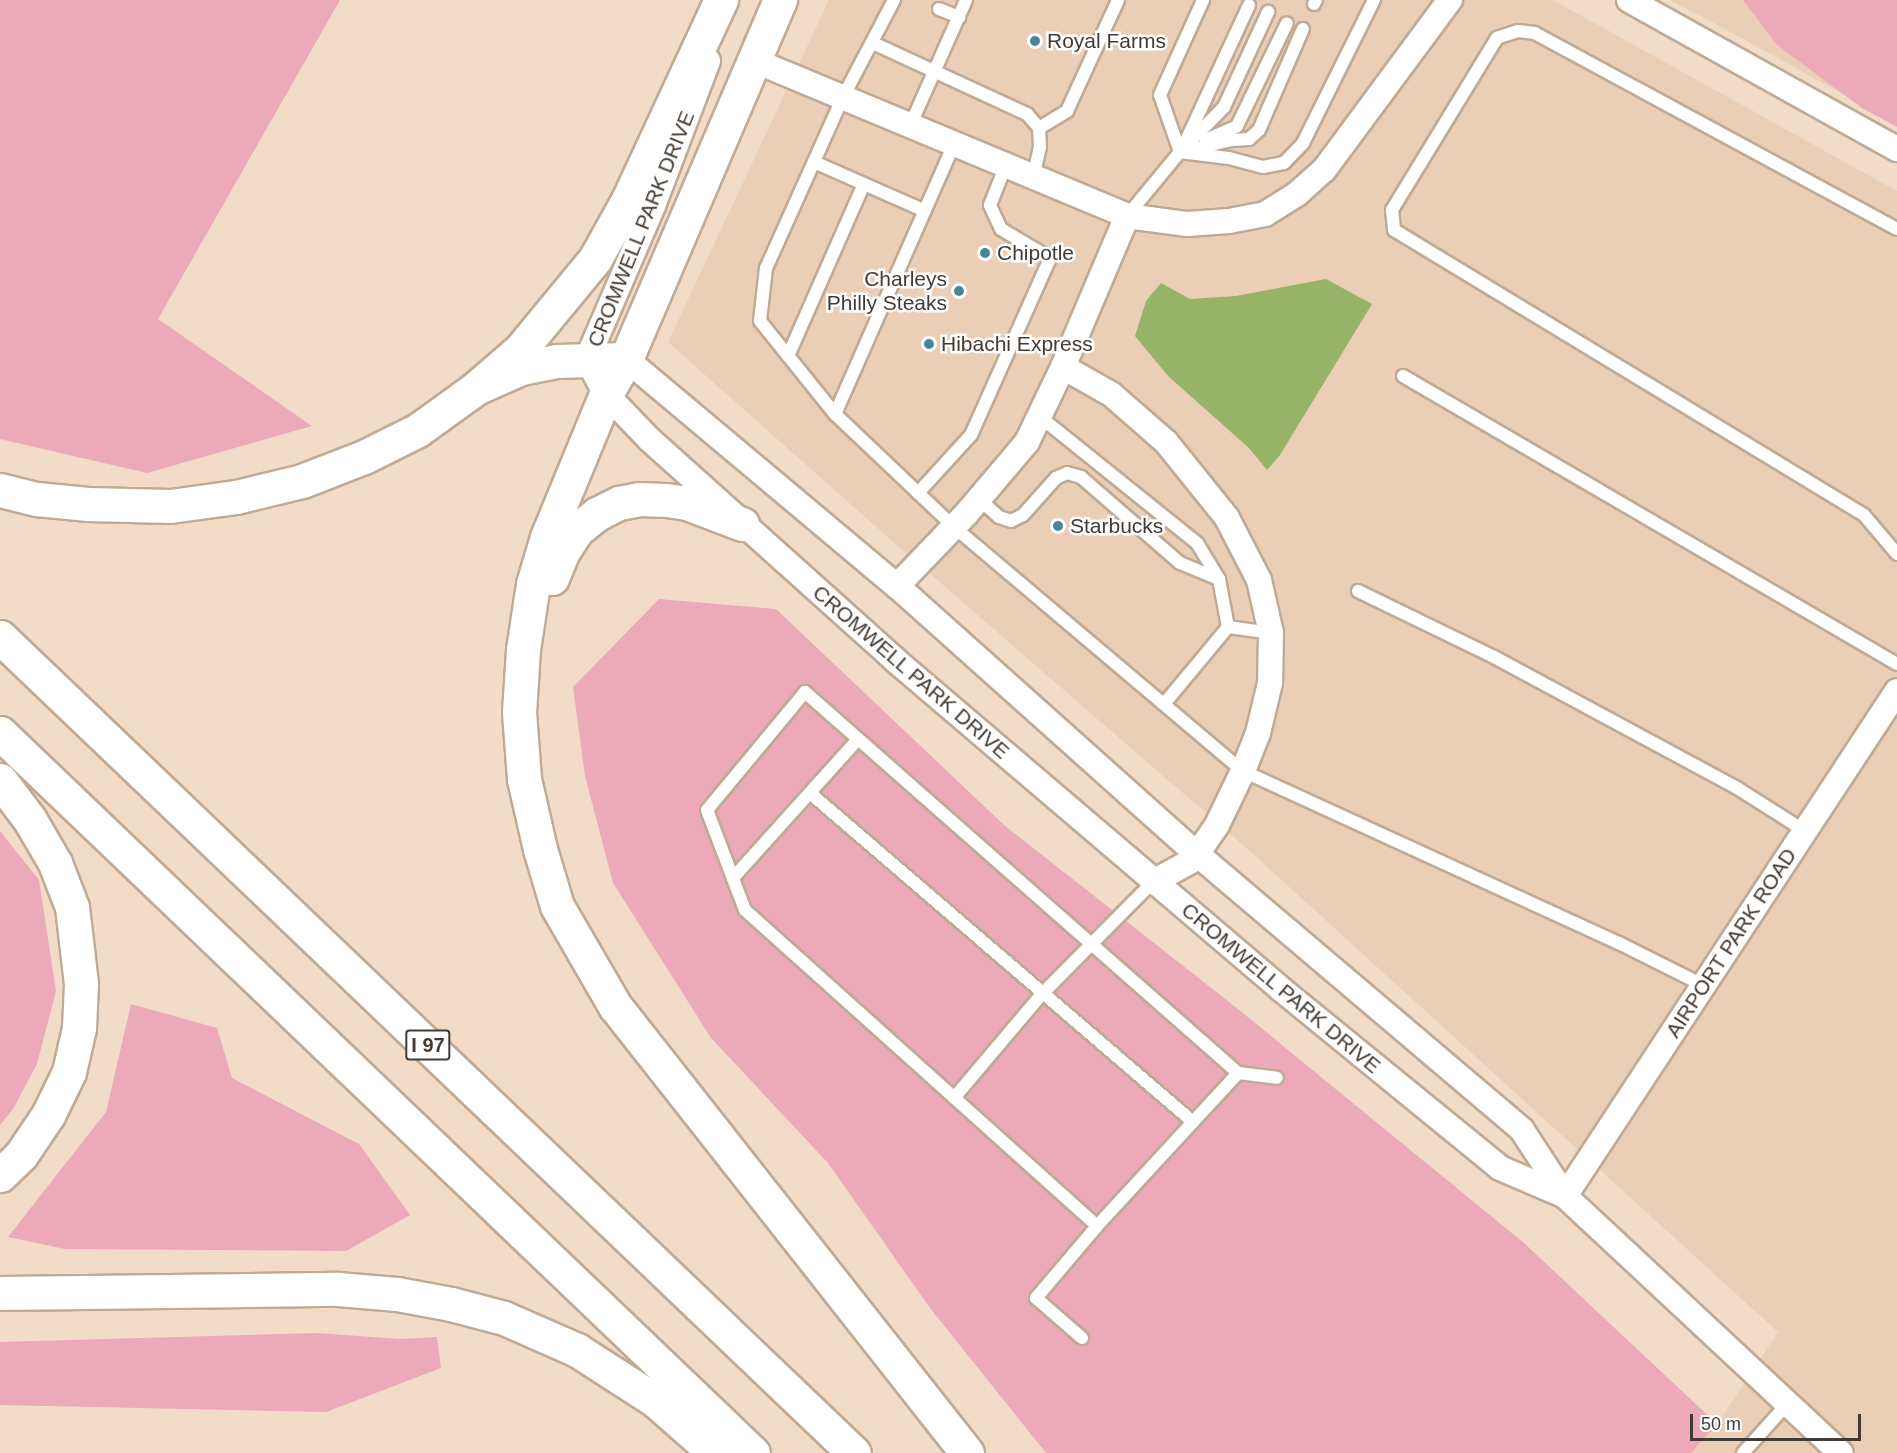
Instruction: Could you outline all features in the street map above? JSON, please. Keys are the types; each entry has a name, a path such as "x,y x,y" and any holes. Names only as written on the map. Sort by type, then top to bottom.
{"main road":[{"path":"0,490 37,499 88,504 170,506 236,497 302,481 364,457 418,430 477,388 520,350 595,260 628,200 721,0"},
{"name":"CROMWELL PARK DRIVE","path":"626,359 780,0"},
{"path":"477,388 521,368 556,361 626,359 606,394 547,537 533,584 523,649 519,712 524,779 540,849 557,906 615,1006 967,1453"},
{"path":"523,649 562,553 577,530 597,514 619,503 639,499 666,500 687,503 742,524"},
{"name":"I 97","path":"0,637 854,1453"},
{"path":"0,733 753,1453"},
{"path":"0,780 30,820 55,863 72,907 81,984 79,1028 69,1072 48,1115 21,1155 0,1175"},
{"path":"0,1293 338,1289 397,1294 451,1304 504,1318 577,1350 656,1401 715,1453"}],"street":[{"name":"CROMWELL PARK DRIVE","path":"731,0 653,206 587,359 606,394 649,440 742,524 895,660 1153,882 1500,1168 1565,1196"},
{"path":"1629,0 1897,149"},
{"path":"753,60 1127,216 1188,224 1230,221 1265,214 1296,194 1340,151 1442,2"},
{"path":"897,586 954,527 1027,442 1063,367 1127,216"},
{"name":"CROMWELL PARK DRIVE","path":"626,359 897,586 1197,854 1522,1130 1565,1196 1842,1453"},
{"path":"1063,367 1111,394 1166,442 1227,518 1259,580 1271,633 1270,683 1258,733 1243,771 1217,825 1197,854 1192,860 1153,882"},
{"name":"AIRPORT PARK ROAD","path":"1565,1196 1897,691"}],"lane":[{"path":"894,0 843,97 766,268 760,321 835,414 954,527 1243,771 1609,939 1703,985"},
{"path":"910,126 966,0"},
{"path":"1040,128 1067,111 1118,0"},
{"path":"1180,152 1160,95 1203,0"},
{"path":"1180,152 1229,158 1263,167 1284,163 1303,143 1374,0"},
{"path":"1180,152 1249,5"},
{"path":"939,9 959,17"},
{"path":"1127,216 1180,152 1224,107 1268,12"},
{"path":"1180,152 1237,126 1287,23"},
{"path":"1180,152 1232,140 1249,139 1259,130 1303,29"},
{"path":"1897,229 1535,33 1518,31 1497,38 1392,210 1394,230 1864,516 1897,554"},
{"path":"873,43 1027,114 1040,128 1040,147 1033,177"},
{"path":"835,414 954,144"},
{"path":"814,162 925,211"},
{"path":"918,493 972,435 1050,258 1001,229 990,205 1005,165"},
{"path":"788,356 864,184"},
{"path":"1404,376 1897,664"},
{"path":"1039,416 1197,543 1220,579 1228,627 1164,704"},
{"path":"979,499 999,517 1011,521 1023,515 1056,478 1067,473 1081,477 1180,563 1220,579"},
{"path":"1358,591 1504,663 1737,788 1805,831"},
{"path":"1228,627 1271,633"},
{"path":"1097,1226 745,910 707,810 806,692 1239,1073 1277,1078"},
{"path":"733,879 858,739"},
{"path":"810,793 1193,1122"},
{"path":"954,1098 1042,994 1153,882"},
{"path":"1082,1338 1036,1298 1097,1226 1239,1073"},
{"path":"1743,1453 1788,1403"}],"shaded area":[{"path":"0,0 340,0 158,319 312,426 147,473 0,439"},
{"path":"829,0 1553,0 1897,191 1897,1453 1691,1453 1717,1424 1778,1332 1252,853 891,540 668,342"},
{"path":"1670,0 1897,0 1897,124 1738,36"},
{"path":"1743,0 1897,0 1897,127 1862,108 1777,45"},
{"path":"1326,279 1372,304 1280,455 1267,470 1249,448 1168,376 1135,336 1146,301 1161,283 1190,299 1236,296"},
{"path":"659,599 776,609 1004,825 1238,1009 1524,1243 1717,1424 1691,1453 1046,1453 930,1308 828,1163 711,1038 613,883 585,776 573,687"},
{"path":"0,831 39,880 56,991 37,1064 13,1109 0,1125"},
{"path":"131,1004 217,1028 232,1078 359,1144 410,1215 346,1251 65,1249 8,1237 106,1112"},
{"path":"316,1333 400,1339 437,1337 441,1368 326,1412 0,1405 0,1342"}],"place":[{"name":"Royal Farms","path":"1035,41"},
{"name":"Chipotle","path":"985,253"},
{"name":"Charleys Philly Steaks","path":"959,291"},
{"name":"Hibachi Express","path":"929,344"},
{"name":"Starbucks","path":"1058,526"}]}
